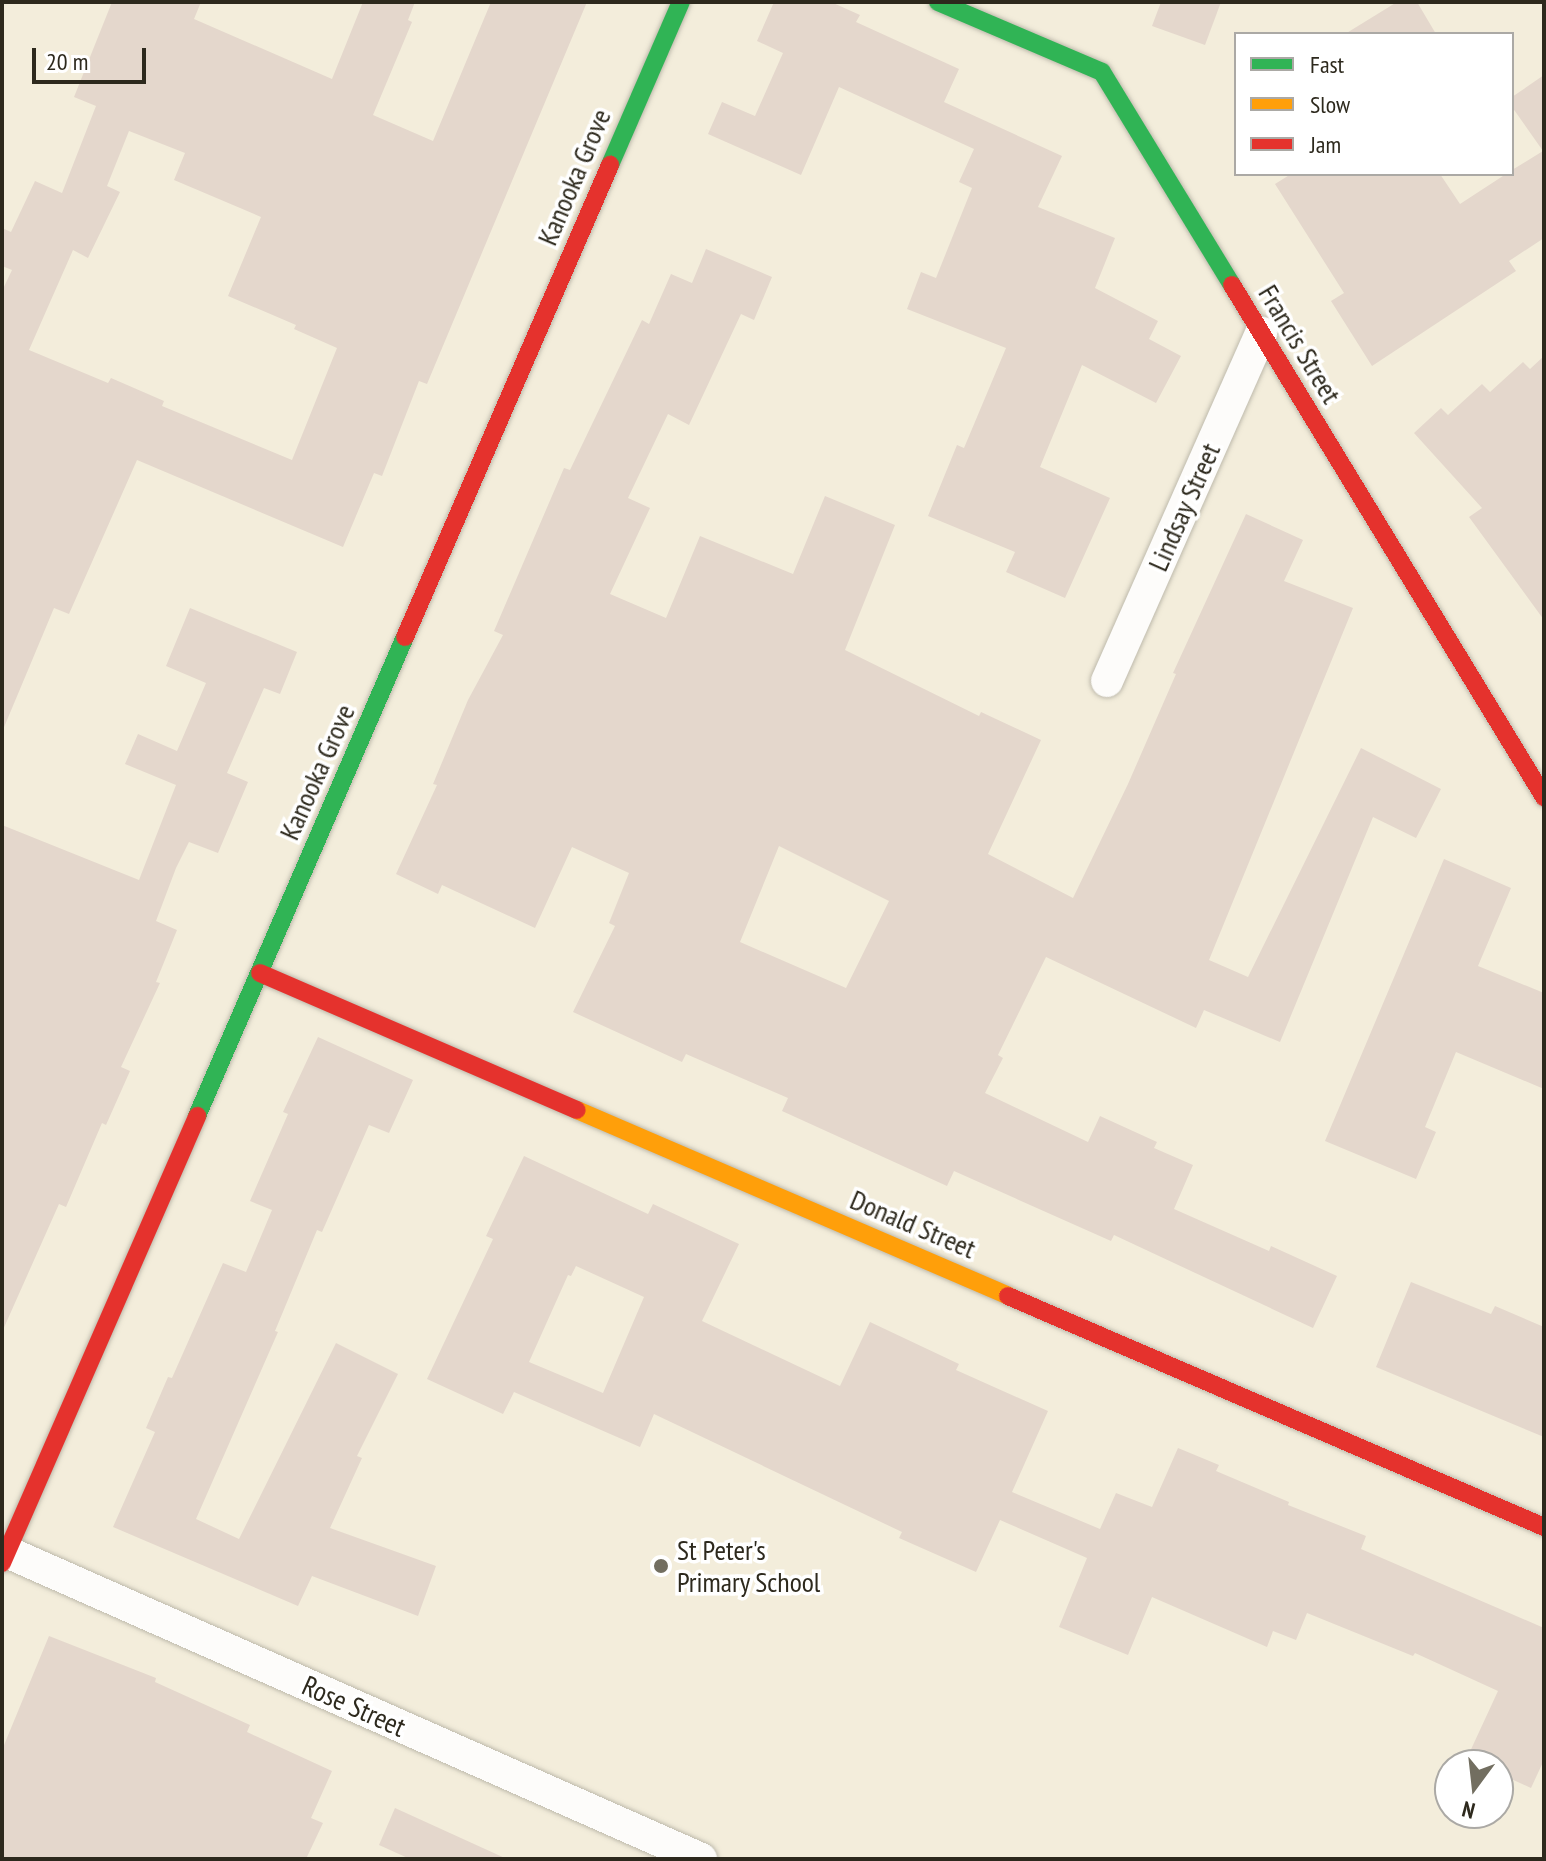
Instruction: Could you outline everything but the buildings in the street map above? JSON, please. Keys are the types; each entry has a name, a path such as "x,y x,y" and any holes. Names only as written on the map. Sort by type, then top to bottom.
{"street":[{"name":"Kanooka Grove","path":"4,1558 681,2"},
{"name":"Francis Street","path":"938,2 1102,72 1544,797"},
{"name":"Lindsay Street","path":"1107,681 1261,333"},
{"name":"Donald Street","path":"260,973 1544,1527"},
{"name":"Rose Street","path":"4,1558 701,1859"}],"traffic: fast":[{"path":"610,165 681,2"},
{"path":"938,2 1102,72 1232,285"},
{"path":"197,1116 405,637"}],"traffic: slow":[{"path":"577,1110 1008,1296"}],"traffic: jam":[{"path":"405,637 610,165"},
{"path":"1232,285 1544,797"},
{"path":"260,973 577,1110"},
{"path":"2,1563 197,1116"},
{"path":"1008,1296 1544,1527"}],"place":[{"name":"St Peter's Primary School","path":"661,1566"}]}
